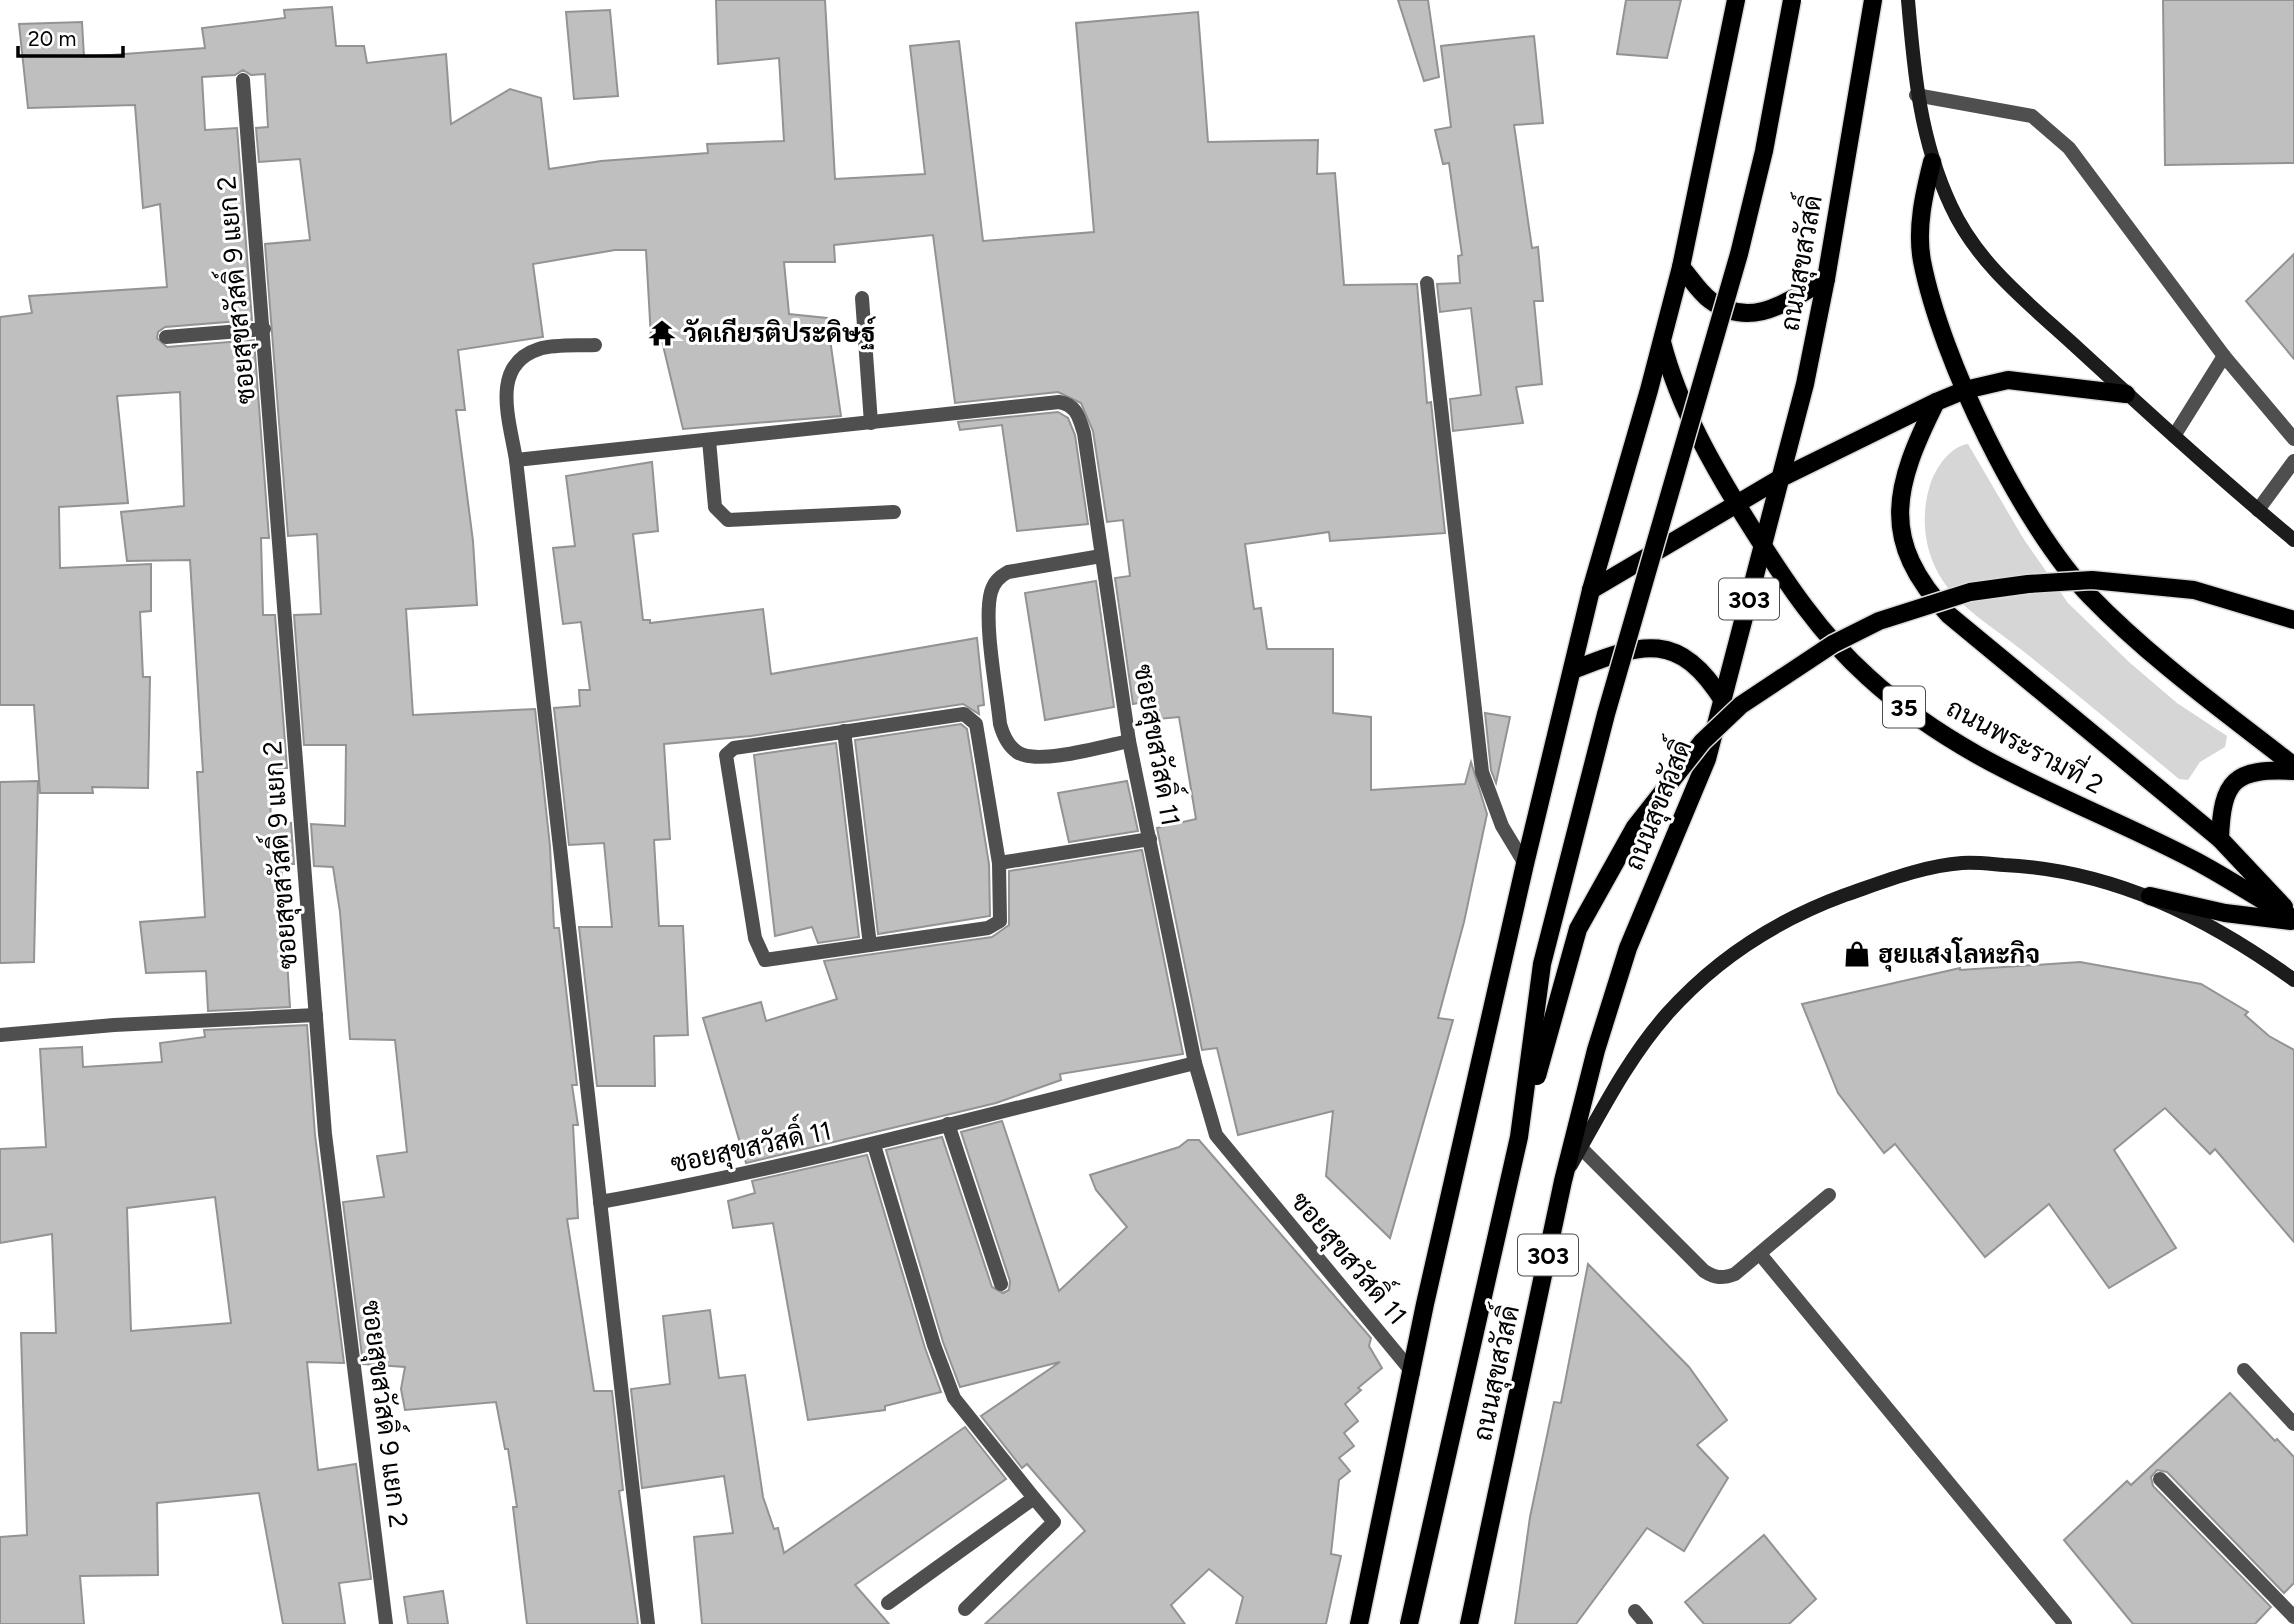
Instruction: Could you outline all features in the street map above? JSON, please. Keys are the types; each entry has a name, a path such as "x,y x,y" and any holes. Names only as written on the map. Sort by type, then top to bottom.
{"main road":[{"path":"1519,1137 1542,964 1606,714 1739,254 1764,151 1792,0"},
{"name":"ถนนสุขสวัสดิ์","path":"1469,1624 1563,1181 1596,1049 1628,948 1707,759 1805,384 1826,279 1873,0"},
{"path":"1908,0 1916,95 1932,162 1952,208 1991,268 2126,394 2294,540"},
{"path":"1359,1624 1413,1373 1425,1304 1525,864 1591,590 1681,267 1734,8"},
{"path":"1932,162 1920,208 1922,260 1965,390 2011,481 2050,545 2090,595 2294,769"},
{"path":"1681,267 1710,300 1738,314 1770,311 1826,279"},
{"name":"ถนนพระรามที่ 2","path":"1662,341 1673,383 1736,503 1824,632 1868,677 1915,715 1971,753 2048,793 2194,860 2294,919"},
{"path":"1591,590 1779,479 1965,390 2008,380 2126,394"},
{"path":"1936,402 1914,446 1900,485 1904,547 1914,574 1949,615 2220,839 2294,919"},
{"path":"1409,1624 1519,1137 1578,929 1635,827 1702,742 1741,705 1788,672 1879,621 1970,592 2028,584 2092,580 2194,590 2294,620"},
{"path":"1573,670 1612,654 1643,646 1678,652 1708,677 1724,702"},
{"path":"2220,839 2221,802 2243,775 2260,769 2294,769"},
{"path":"1563,1181 1619,1080 1666,1015 1700,981 1748,942 1812,907 1902,875 1962,863 2034,866 2076,873 2150,896 2225,913 2294,919"},
{"path":"2150,896 2240,941 2294,980"}],"street":[{"name":"ซอยสุขสวัสดิ์ 9 แยก 2","path":"243,80 325,1134 386,1624"},
{"path":"1916,95 2032,116 2069,148 2224,356 2294,439"},
{"path":"1427,283 1482,772 1502,826 1525,864"},
{"path":"516,460 871,423 862,298"},
{"path":"166,337 264,329"},
{"path":"595,345 541,348 521,358 510,370 505,385 516,460 648,1624"},
{"path":"2174,436 2224,356"},
{"name":"ซอยสุขสวัสดิ์ 11","path":"871,423 1059,402 1069,404 1077,412 1084,433 1129,741 1195,1063 1216,1135 1413,1373"},
{"path":"709,440 715,507 728,520 894,512"},
{"path":"2258,510 2294,461"},
{"path":"1101,556 1008,572 998,577 990,595 990,621 1000,724 1008,743 1017,752 1036,758 1129,741"},
{"path":"964,714 976,724 999,863 1000,922 988,928 765,960 755,938 726,755 734,748 964,714"},
{"path":"844,731 870,945"},
{"path":"999,863 1150,839"},
{"path":"0,1035 114,1025 316,1015"},
{"name":"ซอยสุขสวัสดิ์ 11","path":"600,1202 721,1181 1195,1063"},
{"path":"948,1124 1001,1284"},
{"path":"874,1145 934,1345 954,1398 1054,1522 965,1609"},
{"path":"1581,1149 1704,1271 1724,1278 1735,1274 1829,1195"},
{"path":"1760,1254 2065,1624"},
{"path":"2244,1370 2294,1424"},
{"path":"2160,1479 2292,1612"},
{"path":"888,1603 1034,1498"},
{"path":"1635,1611 1646,1624"}],"shaded area":[{"path":"1968,444 2023,538 2068,603 2129,662 2177,703 2227,736 2225,747 2200,762 2188,780 2179,779 1980,619 1960,602 1943,581 1928,547 1925,522 1927,497 1932,479 1944,459 1955,449"}],"building":[{"path":"716,0 825,0 835,179 925,174 910,46 959,41 983,241 1094,232 1076,23 1198,12 1208,142 1318,140 1317,174 1335,173 1344,285 1417,284 1427,403 1431,402 1445,533 1330,541 1329,532 1245,544 1254,609 1261,608 1267,649 1333,649 1333,713 1371,717 1371,790 1465,784 1471,762 1487,814 1464,922 1438,1018 1453,1020 1390,1238 1326,1176 1333,1111 1238,1135 1217,1048 1202,1050 1157,828 1196,819 1179,717 1147,720 1148,701 1133,704 1115,578 1130,576 1123,520 1107,522 1093,431 1081,403 1058,392 955,403 933,235 834,245 835,262 784,262 789,314 827,318 841,416 683,429 661,337 651,338 646,250 615,250 533,264 543,337 458,350 465,410 456,410 473,541 477,605 406,609 413,715 535,709 550,846 554,928 559,928 577,1085 572,1085 578,1125 573,1125 578,1218 567,1219 594,1391 612,1391 623,1490 619,1491 638,1624 527,1624 513,1507 517,1507 508,1449 505,1449 496,1402 405,1410 401,1389 405,1367 363,1364 343,1202 384,1197 377,1156 407,1152 395,1040 350,1039 340,912 333,867 314,866 311,824 345,826 346,745 304,745 294,615 321,614 317,534 288,536 265,244 310,240 300,159 259,162 256,128 268,127 265,74 251,75 243,70 235,75 202,77 205,130 237,128 252,320 165,327 158,332 157,338 167,347 254,340 269,538 261,538 263,615 275,615 287,768 269,768 271,822 291,823 294,864 281,864 290,1007 208,1011 206,971 146,973 140,922 205,917 197,772 203,772 190,560 127,561 121,512 184,506 180,392 117,396 128,503 59,507 60,568 151,564 151,611 140,612 143,677 150,677 148,788 92,787 93,793 40,793 34,705 0,705 0,317 32,313 29,296 167,287 160,204 143,208 135,105 28,108 19,24 82,22 84,57 205,48 202,28 285,18 284,10 332,7 336,46 364,46 367,63 446,54 451,124 510,89 541,98 549,169 601,161 708,153 707,144 784,141 779,58 718,64"},
{"path":"1398,0 1428,0 1439,77 1424,81"},
{"path":"1626,0 1681,0 1667,58 1617,54"},
{"path":"2163,0 2294,0 2294,163 2165,165"},
{"path":"610,10 618,96 574,99 566,12"},
{"path":"1534,36 1543,123 1514,125 1532,248 1538,247 1543,301 1534,301 1542,384 1516,387 1523,423 1453,431 1450,399 1481,395 1471,308 1440,312 1437,284 1460,283 1458,256 1462,255 1449,163 1443,164 1435,130 1451,127 1441,46"},
{"path":"2294,254 2294,359 2246,301"},
{"path":"1058,412 1068,418 1075,435 1088,524 1017,531 1002,425 960,430 958,422"},
{"path":"652,462 658,531 633,534 643,620 650,620 650,623 763,609 771,674 977,638 984,705 978,706 979,714 963,704 751,736 664,744 670,839 654,840 659,926 683,926 688,1035 654,1036 655,1086 597,1086 579,927 612,927 604,843 569,845 554,708 580,706 579,690 590,690 581,622 563,624 553,548 575,546 566,476"},
{"path":"1096,581 1114,707 1045,720 1025,593"},
{"path":"1485,713 1510,717 1496,783 1491,770"},
{"path":"961,724 967,729 989,864 990,916 878,934 855,740"},
{"path":"836,743 859,937 818,943 812,927 775,936 754,755"},
{"path":"38,781 34,962 0,963 0,782"},
{"path":"1127,781 1138,831 1069,842 1058,793"},
{"path":"1142,850 1183,1054 1060,1074 1061,1080 996,1103 746,1163 703,1018 761,1002 766,1021 837,999 824,961 992,937 1009,925 1009,871"},
{"path":"2080,962 2201,984 2248,1012 2245,1015 2269,1036 2294,1050 2294,1242 2215,1149 2210,1154 2165,1108 2114,1150 2176,1248 2109,1288 2049,1204 1985,1257 1895,1144 1884,1153 1838,1093 1802,1004 1960,968"},
{"path":"307,1025 315,1135 344,1363 307,1362 318,1470 356,1464 371,1579 339,1583 345,1624 283,1624 259,1493 157,1503 158,1575 80,1576 84,1624 0,1624 0,1537 27,1535 21,1333 56,1333 52,1234 0,1243 0,1149 46,1147 40,1049 82,1047 83,1067 162,1062 160,1043 205,1037 204,1030","holes":["215,1197 231,1323 131,1331 127,1208"]},
{"path":"1002,1121 1059,1291 1127,1227 1096,1190 1090,1175 1179,1147 1188,1140 1199,1140 1371,1338 1369,1346 1382,1368 1358,1388 1361,1390 1345,1404 1358,1421 1344,1433 1354,1446 1339,1458 1350,1471 1339,1480 1331,1554 1341,1556 1326,1624 1236,1624 1243,1597 1209,1569 1171,1605 1185,1624 985,1624 1085,1531 1027,1464 1022,1468 981,1416 1060,1362 960,1387 943,1342 886,1150 942,1137 992,1287 1003,1293 1009,1290 1010,1281 961,1132"},
{"path":"867,1155 925,1348 941,1392 885,1406 885,1410 808,1420 773,1223 733,1228 728,1201 755,1193 752,1181"},
{"path":"1588,1264 1689,1367 1727,1420 1697,1445 1728,1478 1684,1551 1647,1528 1576,1624 1515,1624 1530,1517 1554,1402 1561,1403"},
{"path":"710,1310 719,1378 745,1375 763,1497 774,1529 778,1528 784,1553 965,1427 1006,1479 855,1585 889,1624 702,1624 694,1537 733,1533 724,1476 642,1488 631,1389 670,1384 663,1316"},
{"path":"2230,1393 2275,1441 2277,1439 2294,1457 2294,1583 2284,1593 2167,1472 2157,1470 2151,1477 2153,1486 2271,1607 2255,1624 2133,1624 2064,1540 2127,1481 2131,1485"},
{"path":"1764,1535 1816,1599 1789,1624 1704,1624 1685,1602"},
{"path":"443,1591 448,1624 408,1624 404,1597"}],"place":[{"name":"วัดเกียรติประดิษฐ์","path":"662,333"},
{"name":"ฮุยแสงโลหะกิจ","path":"1857,954"}]}
